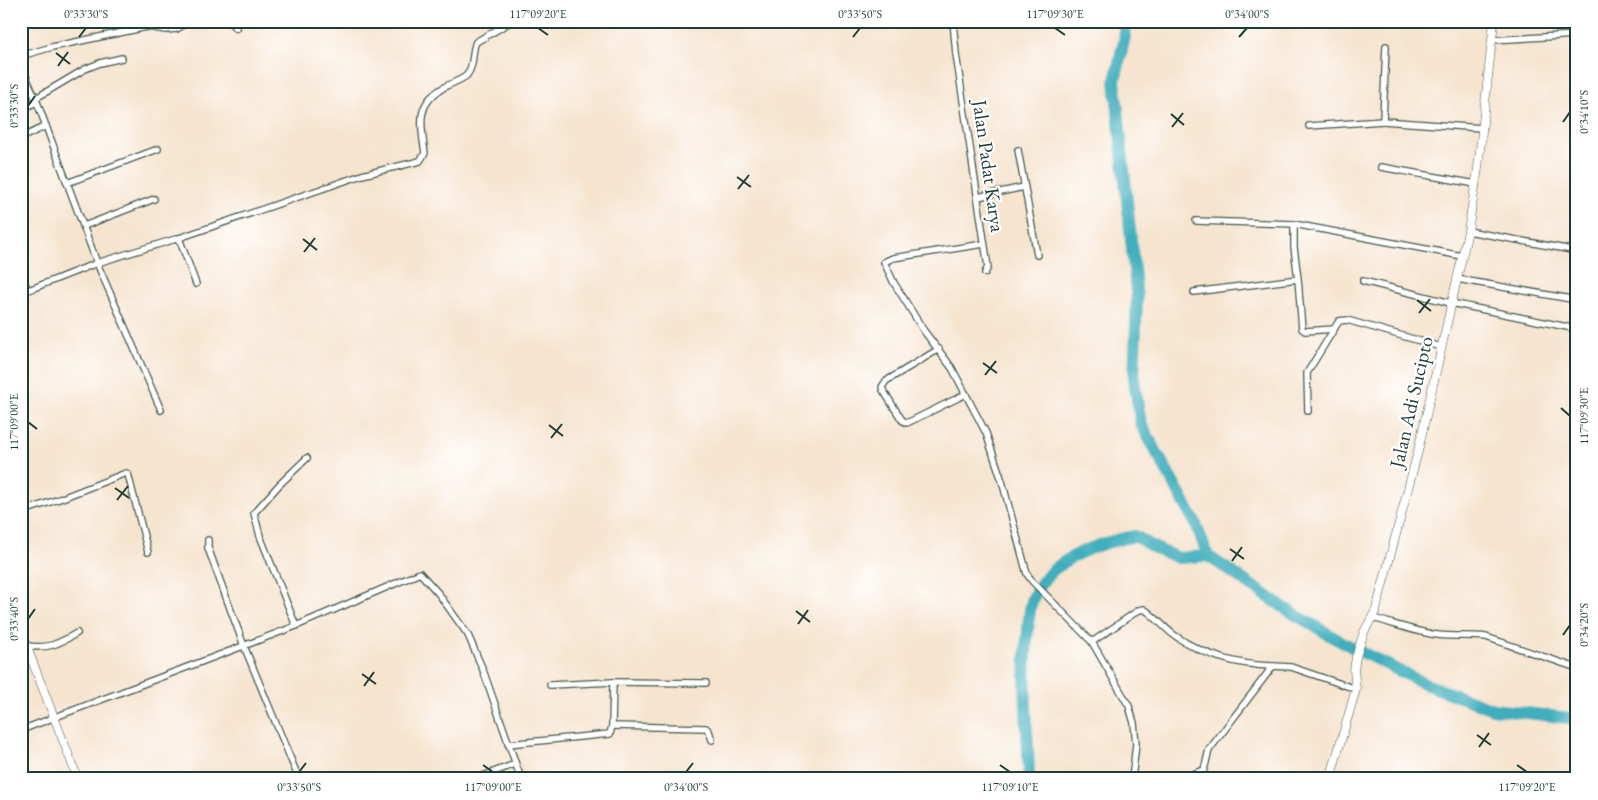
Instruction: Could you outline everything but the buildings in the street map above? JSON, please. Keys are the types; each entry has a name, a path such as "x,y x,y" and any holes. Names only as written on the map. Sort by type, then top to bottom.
{"street":[{"path":"21,56 52,47 147,27 166,30 177,29 189,21"},
{"path":"228,21 236,28"},
{"path":"21,293 96,263 179,238 362,175 420,161 425,153 421,117 426,104 436,92 466,75 472,63 476,42 512,21"},
{"name":"Jalan Padat Karya","path":"939,349 910,310 884,262 893,258 984,244 956,54 953,21"},
{"path":"1264,21 1277,21"},
{"name":"Jalan Adi Sucipto","path":"1330,779 1356,689 1354,670 1356,658 1362,636 1373,618 1418,451 1468,231 1476,184 1494,21"},
{"path":"1492,40 1577,36"},
{"path":"1383,120 1386,46"},
{"path":"21,109 85,69 122,58"},
{"path":"21,65 84,226 96,263 161,410"},
{"path":"1309,126 1383,120 1482,128"},
{"path":"21,138 46,126"},
{"path":"67,182 158,149"},
{"path":"1018,150 1037,255"},
{"path":"1381,167 1476,184"},
{"path":"978,196 1024,187"},
{"path":"84,226 154,198"},
{"path":"1196,220 1294,224 1462,256"},
{"path":"1294,224 1294,247 1302,329 1305,331 1334,329"},
{"path":"1468,231 1577,251"},
{"path":"179,238 196,284"},
{"path":"984,244 988,267 985,273"},
{"path":"21,274 28,290"},
{"path":"1194,292 1298,279"},
{"path":"1457,279 1577,300"},
{"path":"1363,280 1451,303 1577,329"},
{"path":"1308,411 1307,373 1339,321 1347,320 1441,347"},
{"path":"966,394 907,423 902,420 882,387 886,381 939,349 952,368 966,394 986,433 1002,481 1024,567 1032,581 1092,642 1129,706 1134,723 1136,744 1132,779"},
{"path":"296,626 260,536 254,513 307,458"},
{"path":"21,512 126,473 128,474 137,503 148,552"},
{"path":"208,540 208,548 244,646 300,779"},
{"path":"21,730 296,626 420,573 438,593 468,635 483,670 521,779"},
{"path":"1092,642 1139,610 1144,609 1174,635 1231,662 1248,665 1281,666 1305,671 1356,689"},
{"path":"1373,618 1424,633 1458,637 1486,637 1577,668"},
{"path":"21,632 78,779"},
{"path":"27,646 47,647 77,633"},
{"path":"1178,779 1204,770 1209,750 1273,666"},
{"path":"508,744 608,735 611,732 612,726 614,682"},
{"path":"550,686 614,682 706,684"},
{"path":"612,726 707,729 712,740"},
{"path":"475,779 515,764"}],"waterway":[{"path":"1123,21 1125,36 1115,81 1137,299 1134,380 1141,424 1196,524 1208,556 1286,609 1340,641 1425,684 1493,709 1577,719"},
{"path":"1029,779 1025,685 1026,648 1031,604 1042,583 1064,562 1077,554 1106,543 1135,536 1155,548 1178,558 1208,556"}]}
